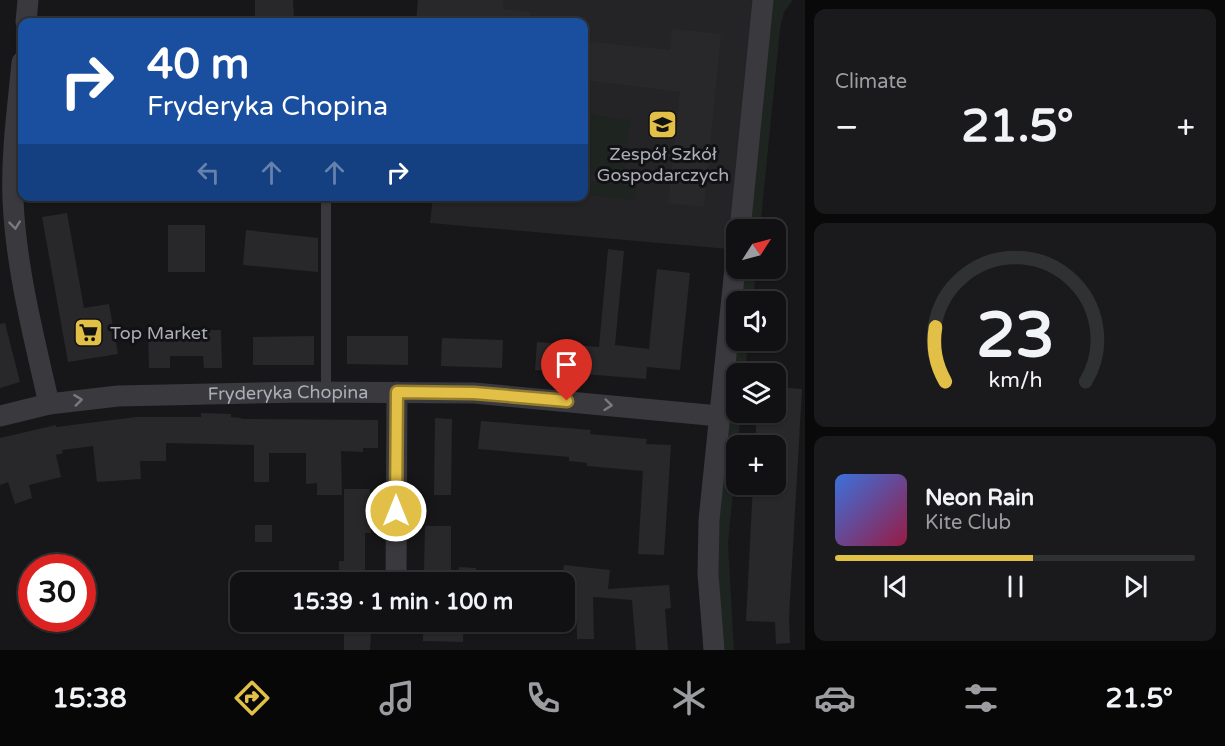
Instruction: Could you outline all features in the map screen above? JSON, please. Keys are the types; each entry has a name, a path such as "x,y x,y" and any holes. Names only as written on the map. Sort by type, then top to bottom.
{"street":[{"path":"26,18 28,0"},
{"path":"741,219 763,0"},
{"path":"18,108 13,197 15,222 27,299 49,404"},
{"path":"714,650 708,559 709,520 734,279"},
{"name":"Fryderyka Chopina","path":"0,416 49,404 118,396 326,392 474,393 719,416"},
{"path":"396,572 397,392"}],"lane":[{"path":"326,201 326,392"}],"shaded area":[{"name":"Zespół Szkół Gospodarczych","path":"458,0 755,0 732,219 726,219 726,249 430,223 433,201 588,201 588,18 456,18"},
{"path":"772,0 793,0 784,12 780,29 761,219 749,219"},
{"path":"588,115 630,120 623,178 588,174"},
{"path":"588,181 636,187 635,200 588,194"},
{"path":"743,279 755,279 754,291 741,291"},
{"path":"735,351 747,351 746,363 734,363"},
{"path":"728,423 740,423 739,435 726,435"},
{"path":"726,440 726,495 733,495 728,543 734,650 723,650 716,539"}],"building":[{"path":"255,0 293,0 294,18 255,18"},
{"path":"418,0 504,0 503,9 530,12 530,18 416,18"},
{"path":"672,29 721,34 704,207 668,203 680,92 588,80 588,41 670,50"},
{"path":"67,213 84,308 109,304 118,354 68,362 42,217"},
{"path":"168,225 205,225 205,272 168,272"},
{"path":"246,230 318,238 318,272 243,265"},
{"path":"608,249 624,251 615,345 649,349 657,269 690,273 680,370 647,367 646,379 535,370 537,342 599,347"},
{"path":"5,323 20,382 0,388 0,324"},
{"path":"221,330 222,368 204,368 203,356 170,356 170,368 149,368 148,331"},
{"path":"314,336 314,365 253,365 253,337"},
{"path":"347,336 408,336 408,365 347,364"},
{"path":"442,338 503,340 502,368 441,366"},
{"path":"786,388 802,389 789,617 790,643 776,644 775,622 746,621 752,495 786,495 786,435 756,435 756,423 786,423"},
{"path":"201,413 231,414 231,417 241,419 378,420 378,448 363,448 363,452 341,451 342,495 317,495 317,483 306,484 306,453 269,453 269,482 254,482 254,445 166,443 166,461 140,461 141,479 97,482 93,446 62,450 63,453 56,455 61,477 29,485 32,498 15,504 8,482 0,485 0,438 56,425 56,427 136,417 201,417"},
{"path":"435,418 452,419 451,495 434,495"},
{"path":"481,421 591,430 590,434 647,439 646,444 671,445 664,555 638,554 643,471 587,466 587,463 569,461 569,457 478,449"},
{"path":"344,489 370,489 371,533 365,533 365,572 339,572 339,561 344,561"},
{"path":"255,525 272,525 272,542 255,542"},
{"path":"425,526 451,526 451,570 424,570"},
{"path":"564,565 610,570 608,589 669,585 671,608 665,609 668,650 636,650 632,600 593,597 594,639 577,639 575,572 563,572"},
{"path":"459,567 476,568 476,572 459,572"},
{"path":"344,632 371,633 370,650 344,650"},
{"path":"423,632 463,632 463,642 423,641"}],"place":[{"name":"Zespół Szkół Gospodarczych","path":"663,125"},
{"name":"Top Market","path":"89,333"}],"route":[{"path":"396,511 397,392 474,393 567,401"}]}
